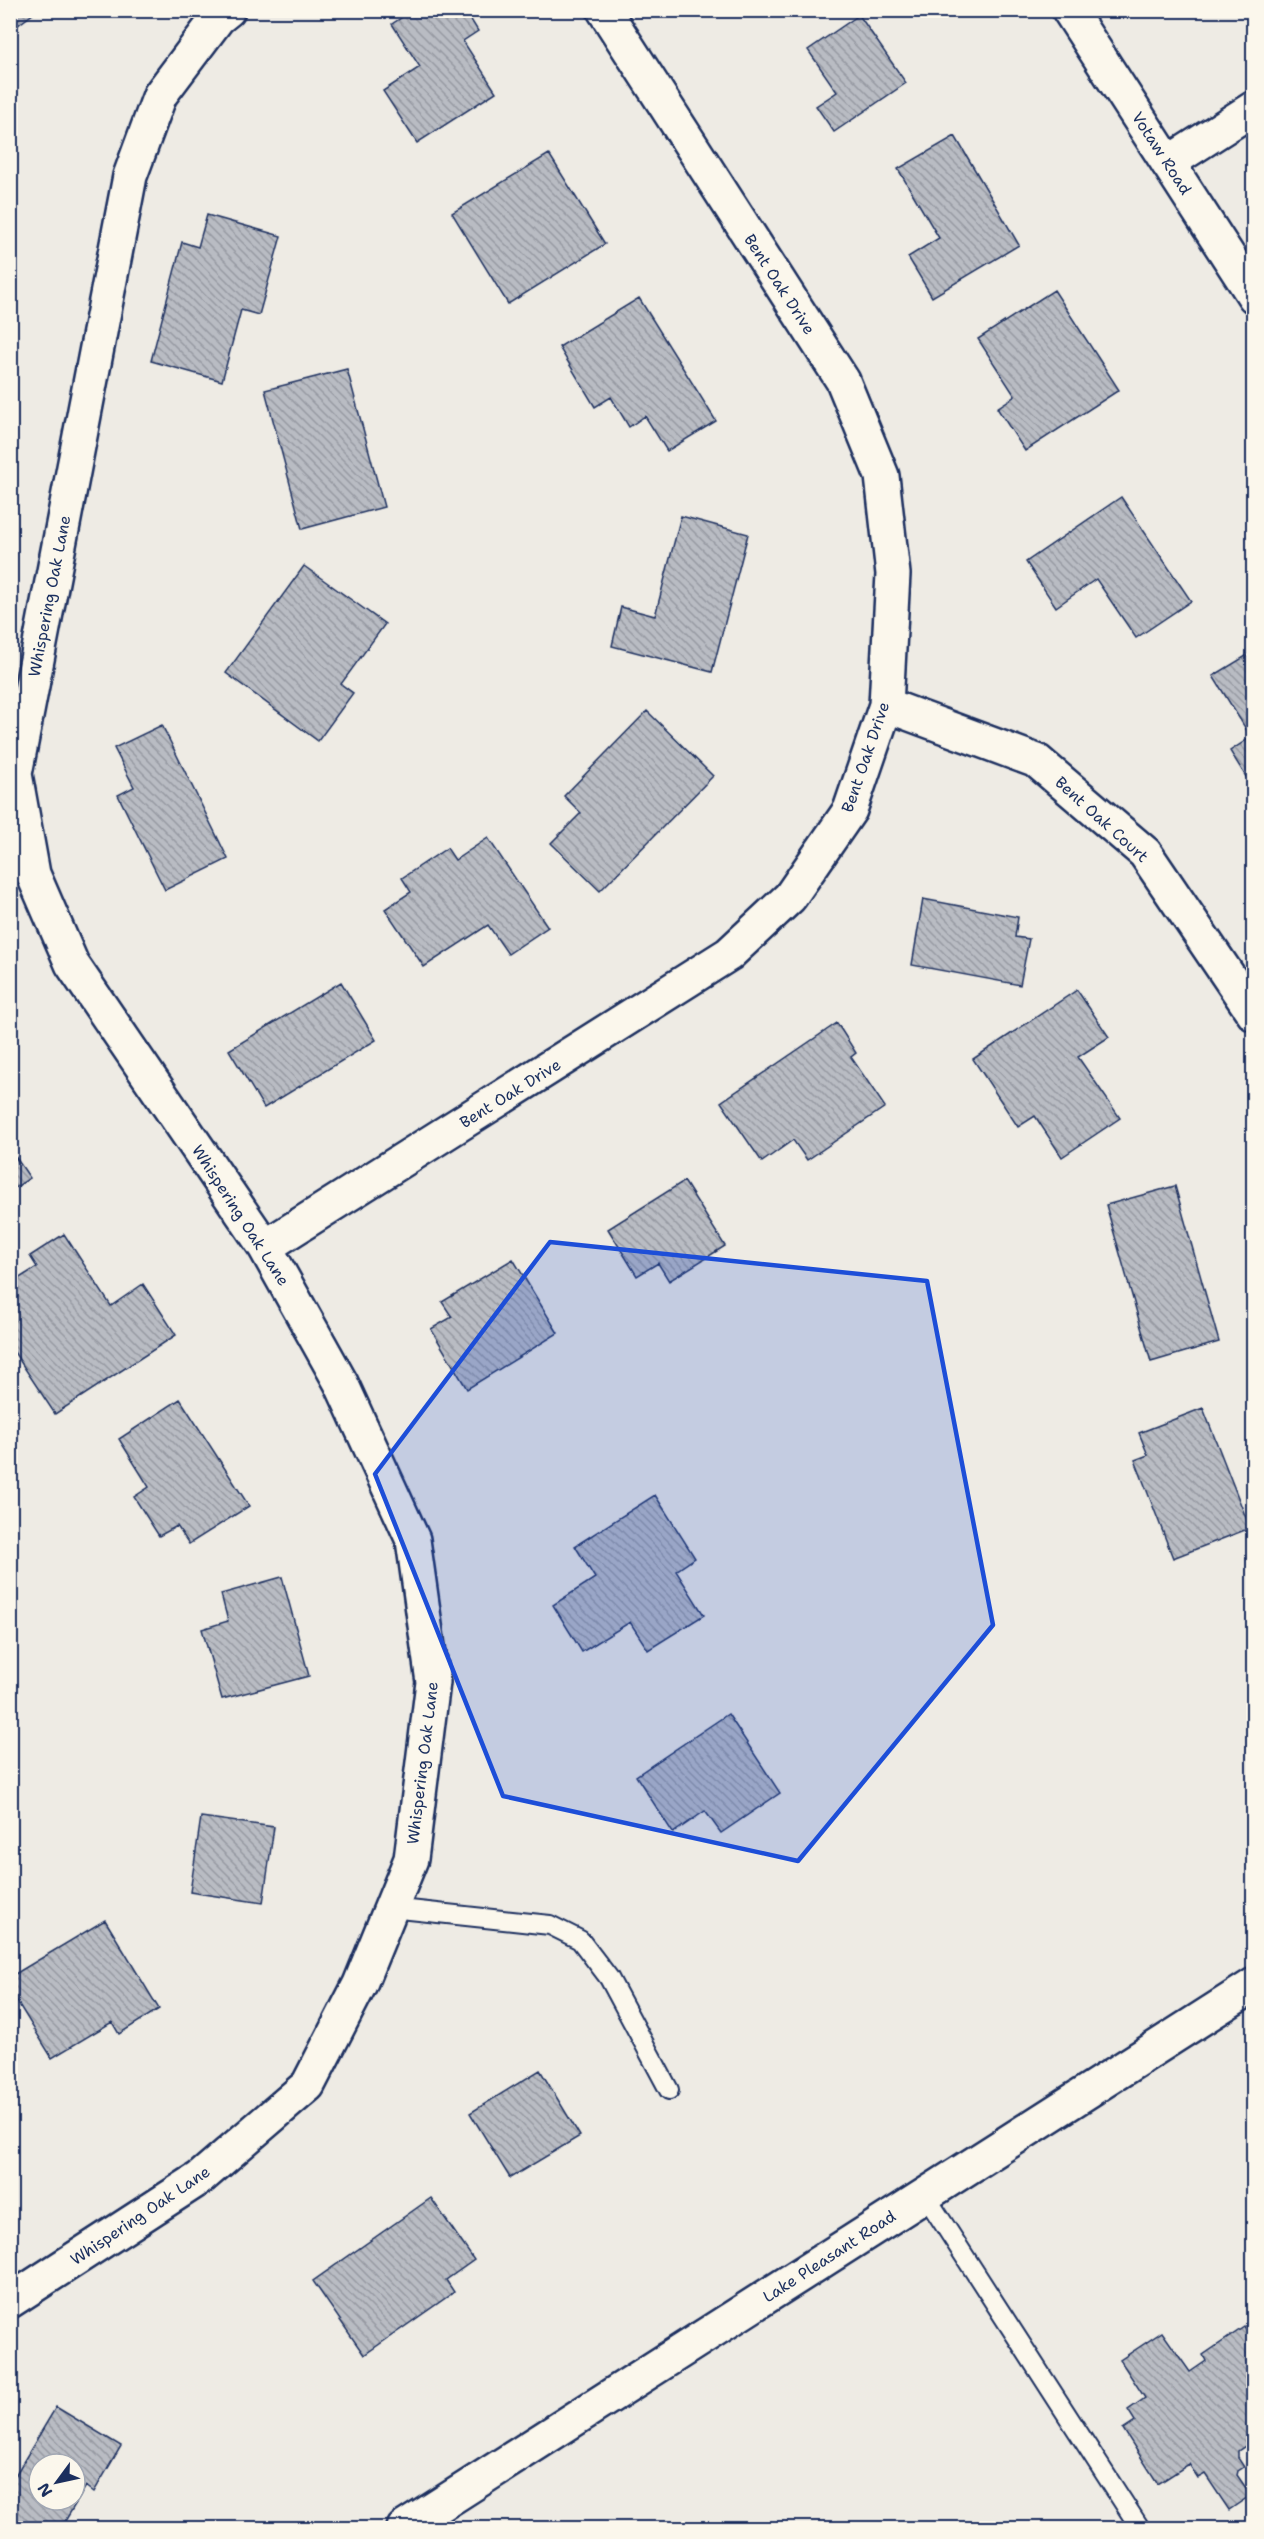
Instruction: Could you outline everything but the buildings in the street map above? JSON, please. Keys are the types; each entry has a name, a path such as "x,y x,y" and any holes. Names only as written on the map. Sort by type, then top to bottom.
{"street":[{"name":"Whispering Oak Lane","path":"10,2301 200,2178 308,2085 360,1984 411,1859 433,1682 413,1540 341,1383 266,1247 72,964 33,874 15,774 130,176 160,94 218,18 228,10"},
{"name":"Bent Oak Drive","path":"266,1247 729,954 790,897 850,810 886,705 893,574 882,476 843,381 604,10"},
{"name":"Votaw Road","path":"1069,10 1254,296"},
{"path":"1168,163 1254,108"},
{"name":"Bent Oak Court","path":"886,705 1037,761 1145,853 1254,1014"},
{"name":"Lake Pleasant Road","path":"404,2529 1254,1985"}],"lane":[{"path":"391,1908 550,1925 580,1940 609,1978 669,2090"},
{"path":"925,2195 1140,2529"}],"highlighted area":[{"path":"550,1242 927,1281 993,1625 798,1861 503,1796 375,1474"}]}
